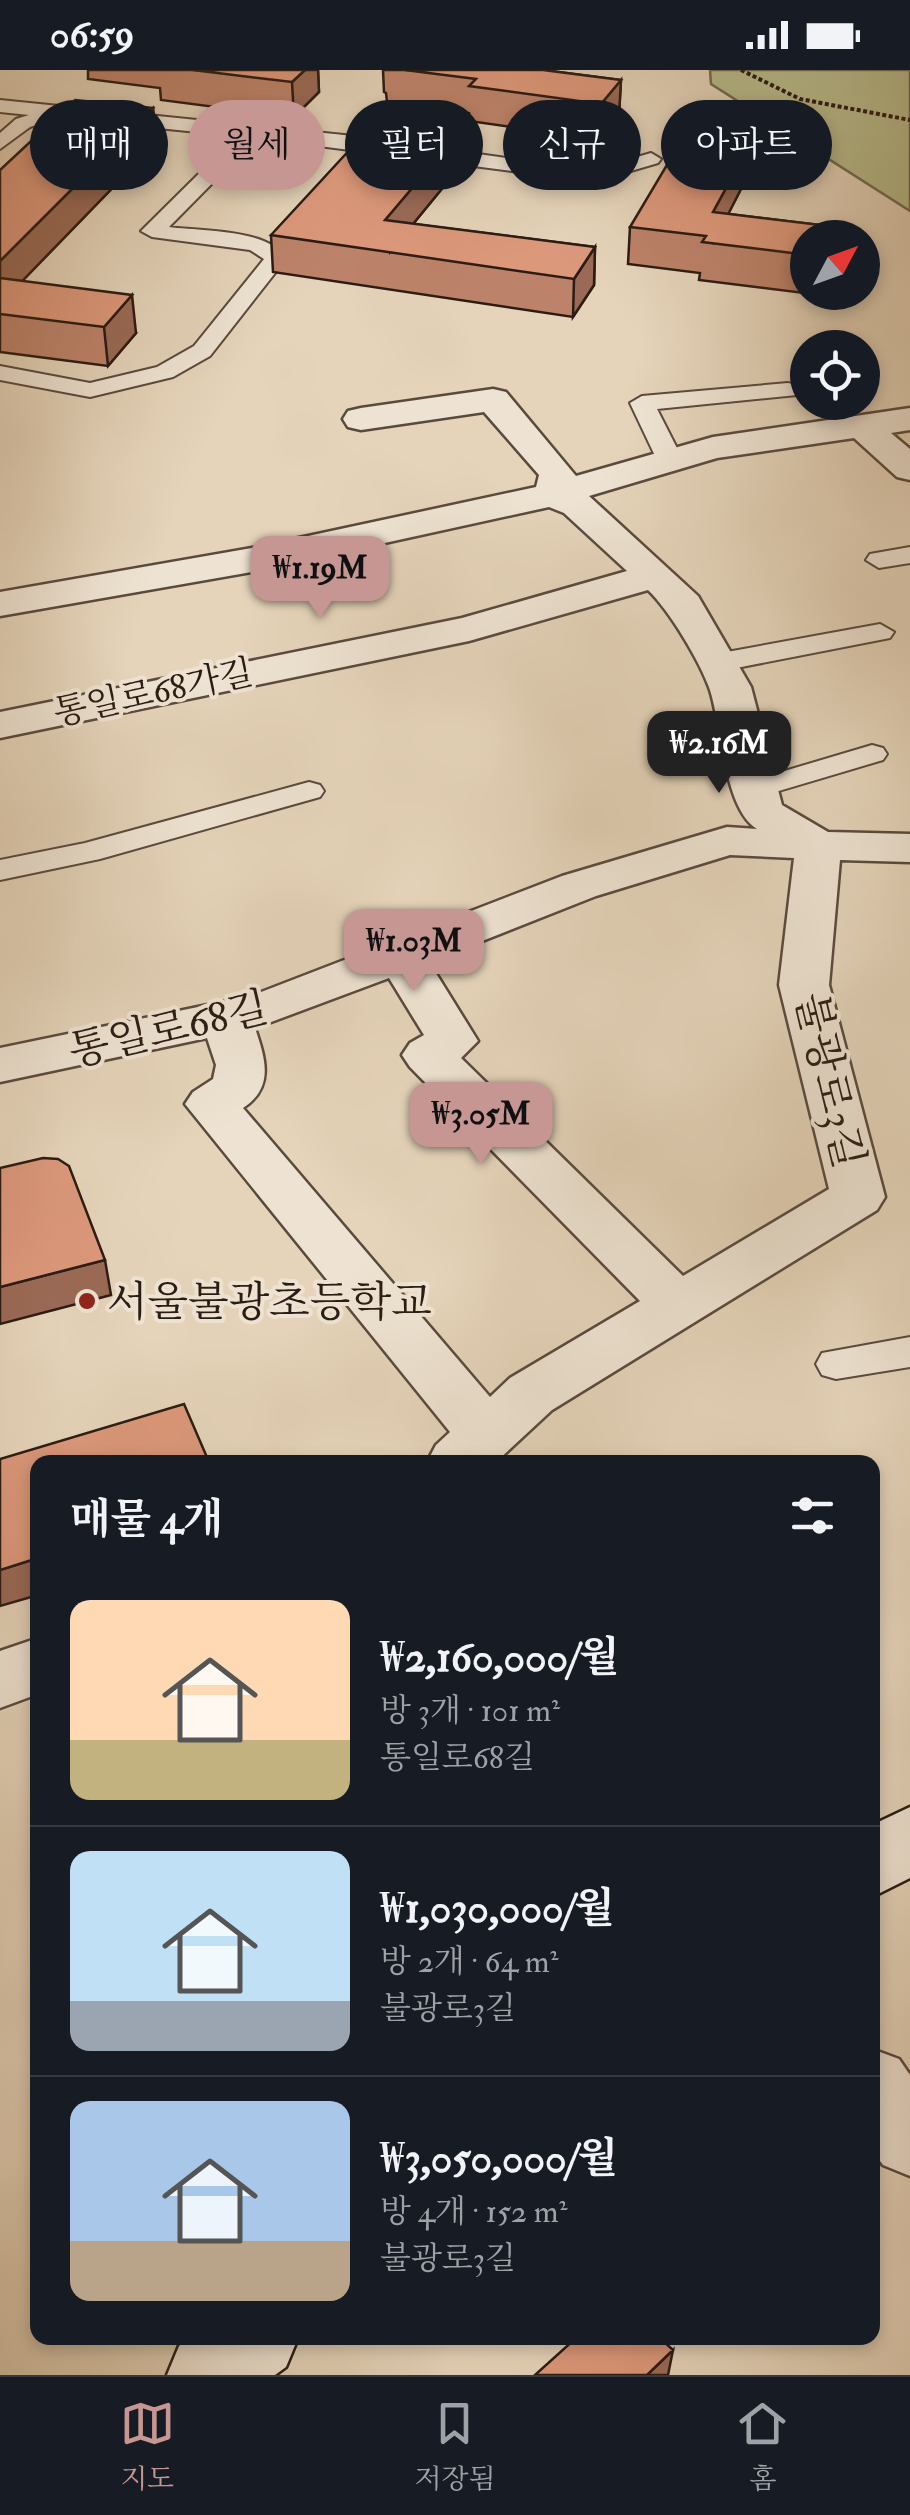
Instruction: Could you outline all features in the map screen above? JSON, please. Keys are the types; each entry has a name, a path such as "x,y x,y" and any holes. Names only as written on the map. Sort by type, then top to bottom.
{"street":[{"path":"361,419 494,400 558,474 553,495"},
{"path":"0,604 257,559 553,495 712,448 910,420"},
{"path":"862,426 910,469"},
{"path":"553,495 577,504 678,596 730,687 761,812 818,846 910,848"},
{"name":"통일로68가길","path":"0,724 469,629 655,575"},
{"name":"통일로68길","path":"0,1065 263,1010 579,886 727,841 818,846"},
{"name":"불광로3길","path":"226,1018 242,1065 236,1088 212,1104 472,1449 531,1394 858,1197 804,985 818,846"},
{"path":"402,957 453,1040 428,1055 679,1306"},
{"path":"0,1680 30,1668"},
{"path":"880,1860 910,1838"},
{"path":"880,2096 910,2138"},
{"path":"208,2375 249,2345"}],"lane":[{"path":"0,106 30,109"},
{"path":"0,143 30,120"},
{"path":"325,139 527,167 606,172 651,159"},
{"path":"0,373 90,390 166,372 202,352 275,259 270,251 256,244 152,231 194,190"},
{"path":"670,460 642,402 788,390"},
{"path":"879,560 910,555"},
{"path":"716,663 880,632"},
{"path":"755,789 872,754"},
{"path":"0,870 89,852 309,791"},
{"path":"836,1364 910,1352"}],"path":[{"path":"741,70 762,86 834,107 910,120"}],"green space":[{"path":"710,70 910,70 910,211 832,161 832,100 736,100 711,84"}],"building":[{"path":"193,70 305,70 292,82"},
{"path":"405,70 543,70 621,80 604,100 572,100 469,86 476,79"},
{"path":"30,142 30,190 71,190 0,261 0,170"},
{"path":"345,155 345,190 410,190 385,220 595,247 574,279 271,235 313,190 325,190 325,176"},
{"path":"661,175 661,190 725,190 713,212 790,221 790,253 702,242 706,236 630,227"},
{"path":"0,278 132,295 104,327 0,314"},
{"path":"43,1158 58,1159 69,1166 105,1260 0,1287 0,1168"},
{"path":"184,1404 206,1455 30,1455 30,1561 0,1570 0,1459"},
{"path":"568,2345 668,2345 673,2350 647,2375 535,2375"}],"place":[{"name":"서울불광초등학교","path":"87,1301"}]}
